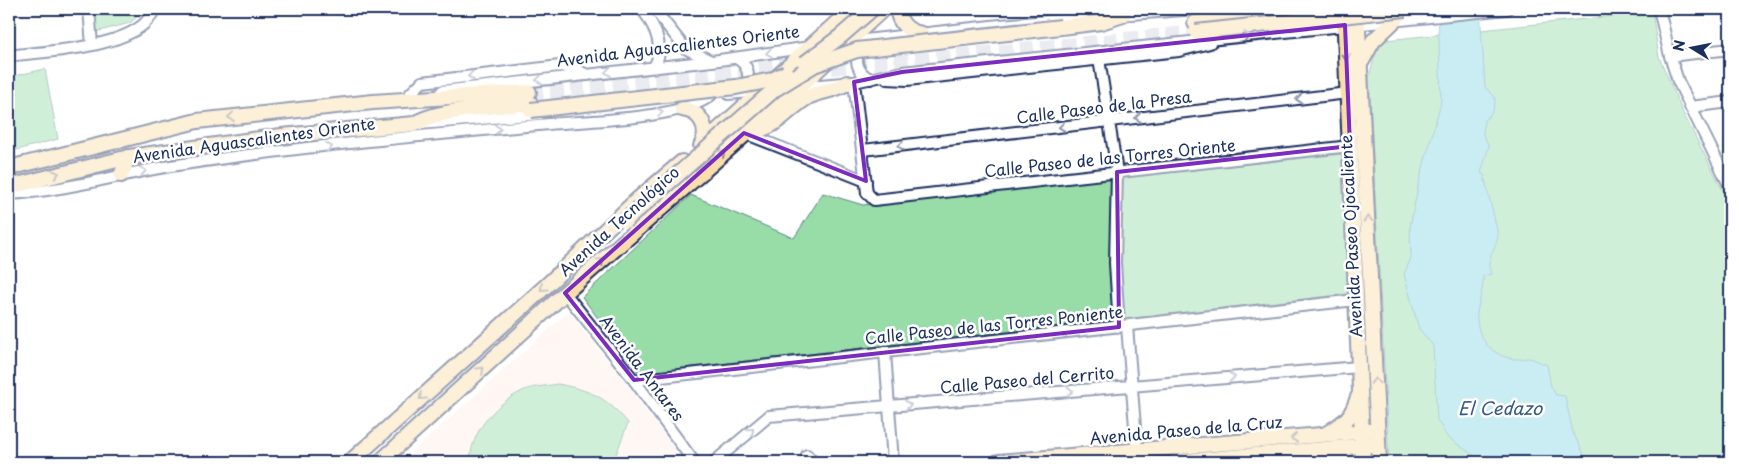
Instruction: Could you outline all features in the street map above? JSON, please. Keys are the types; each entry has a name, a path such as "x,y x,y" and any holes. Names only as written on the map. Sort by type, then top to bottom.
{"main road":[{"name":"Avenida Tecnológico","path":"350,462 637,200 701,146 852,9"},
{"path":"487,118 530,101 736,87 772,80 818,53 872,9"},
{"name":"Avenida Tecnológico","path":"380,462 565,293 799,87 883,9"},
{"path":"897,9 904,25 912,31 922,34"},
{"name":"Avenida Aguascalientes Oriente","path":"1311,9 1195,27 1401,14"},
{"name":"Avenida Paseo Ojocaliente","path":"1344,9 1352,24 1361,72 1379,462"},
{"name":"Avenida Paseo Ojocaliente","path":"1357,9 1352,24 1348,93 1363,462"},
{"path":"1361,72 1363,58 1369,46 1401,14"},
{"path":"568,265 580,262 775,89 814,65 857,50 1101,22 1123,15"},
{"path":"746,132 759,131 772,125 805,99 850,83"},
{"name":"Avenida Aguascalientes Oriente","path":"9,168 197,121 373,102 530,101"},
{"name":"Avenida Aguascalientes Oriente","path":"9,187 129,157 281,136 419,124 422,120 460,112 530,101"},
{"path":"682,108 696,114 702,122 704,137 701,146"},
{"path":"121,176 129,157"},
{"path":"1350,462 1322,443 1348,420 1353,413 1360,389"},
{"name":"Avenida Paseo de la Cruz","path":"1175,462 1378,437"},
{"name":"Avenida Paseo de la Cruz","path":"998,462 1128,456 1322,443"}],"street":[{"path":"89,9 92,45"},
{"path":"9,56 92,45 123,36 143,24 156,9"},
{"path":"642,9 653,23 658,42 658,61 654,67"},
{"path":"654,9 685,48 712,61"},
{"name":"Avenida Aguascalientes Oriente","path":"373,102 409,95 422,82 560,66 573,68 587,75 736,58 846,42 1000,25 1197,9"},
{"path":"1297,32 1317,21 1320,9"},
{"name":"Avenida Aguascalientes Oriente","path":"419,124 502,118 711,95 850,83 902,72 1217,38 1297,32 1401,14 1433,16 1507,9"},
{"path":"1660,9 1670,56 1690,107 1730,187"},
{"name":"Avenida Aguascalientes Oriente","path":"873,79 907,80 1189,50 1217,38"},
{"path":"869,40 860,48 857,61 862,74 873,79"},
{"path":"1670,56 1730,49"},
{"path":"736,58 746,65 749,77 746,85 737,93"},
{"path":"1099,59 1117,172 1115,263 1132,386 1128,456"},
{"path":"746,132 866,182 863,150 850,83"},
{"name":"Calle Paseo de la Presa","path":"863,150 1348,93"},
{"name":"Avenida Aguascalientes Oriente","path":"9,194 41,192 189,163 444,134 643,115 698,104 711,95"},
{"path":"1690,107 1730,102"},
{"path":"419,124 444,134"},
{"name":"Calle Paseo de las Torres Oriente","path":"866,182 867,193 874,200 1350,146"},
{"name":"Avenida Antares","path":"565,293 634,380 694,462"},
{"name":"Calle Paseo de las Torres Poniente","path":"634,380 1356,300"},
{"path":"885,352 893,462"},
{"name":"Calle Paseo del Cerrito","path":"714,462 770,416 1359,367"}],"highlighted area":[{"path":"1345,25 1350,146 1117,172 1119,327 634,380 565,293 744,133 866,181 854,82 902,72"}],"shaded area":[{"path":"568,312 629,387 684,462 401,462"}],"green space":[{"path":"95,9 146,9 130,23 96,32"},
{"path":"1652,12 1659,57 1683,113 1730,204 1730,462 1389,462 1369,77 1375,54 1386,40"},
{"path":"45,69 58,139 9,152 9,77"},
{"path":"1343,154 1348,294 639,373 582,297 691,195 794,238 823,193 863,205"},
{"path":"558,384 580,389 597,396 612,406 628,423 613,462 470,462 475,438 496,409 516,394 527,389"}],"water":[{"name":"El Cedazo","path":"1438,9 1480,9 1485,87 1495,97 1493,110 1484,120 1483,135 1489,146 1481,173 1484,175 1498,234 1489,263 1491,274 1483,276 1483,286 1477,314 1479,331 1488,345 1501,355 1517,359 1531,358 1547,365 1551,386 1556,395 1565,396 1573,433 1588,462 1483,462 1447,437 1437,420 1433,346 1419,329 1404,274 1411,258 1410,227 1419,182 1441,102"}],"tunnel":[{"path":"811,70 1196,32"},
{"path":"529,92 798,63"},
{"path":"530,103 760,76"}]}
